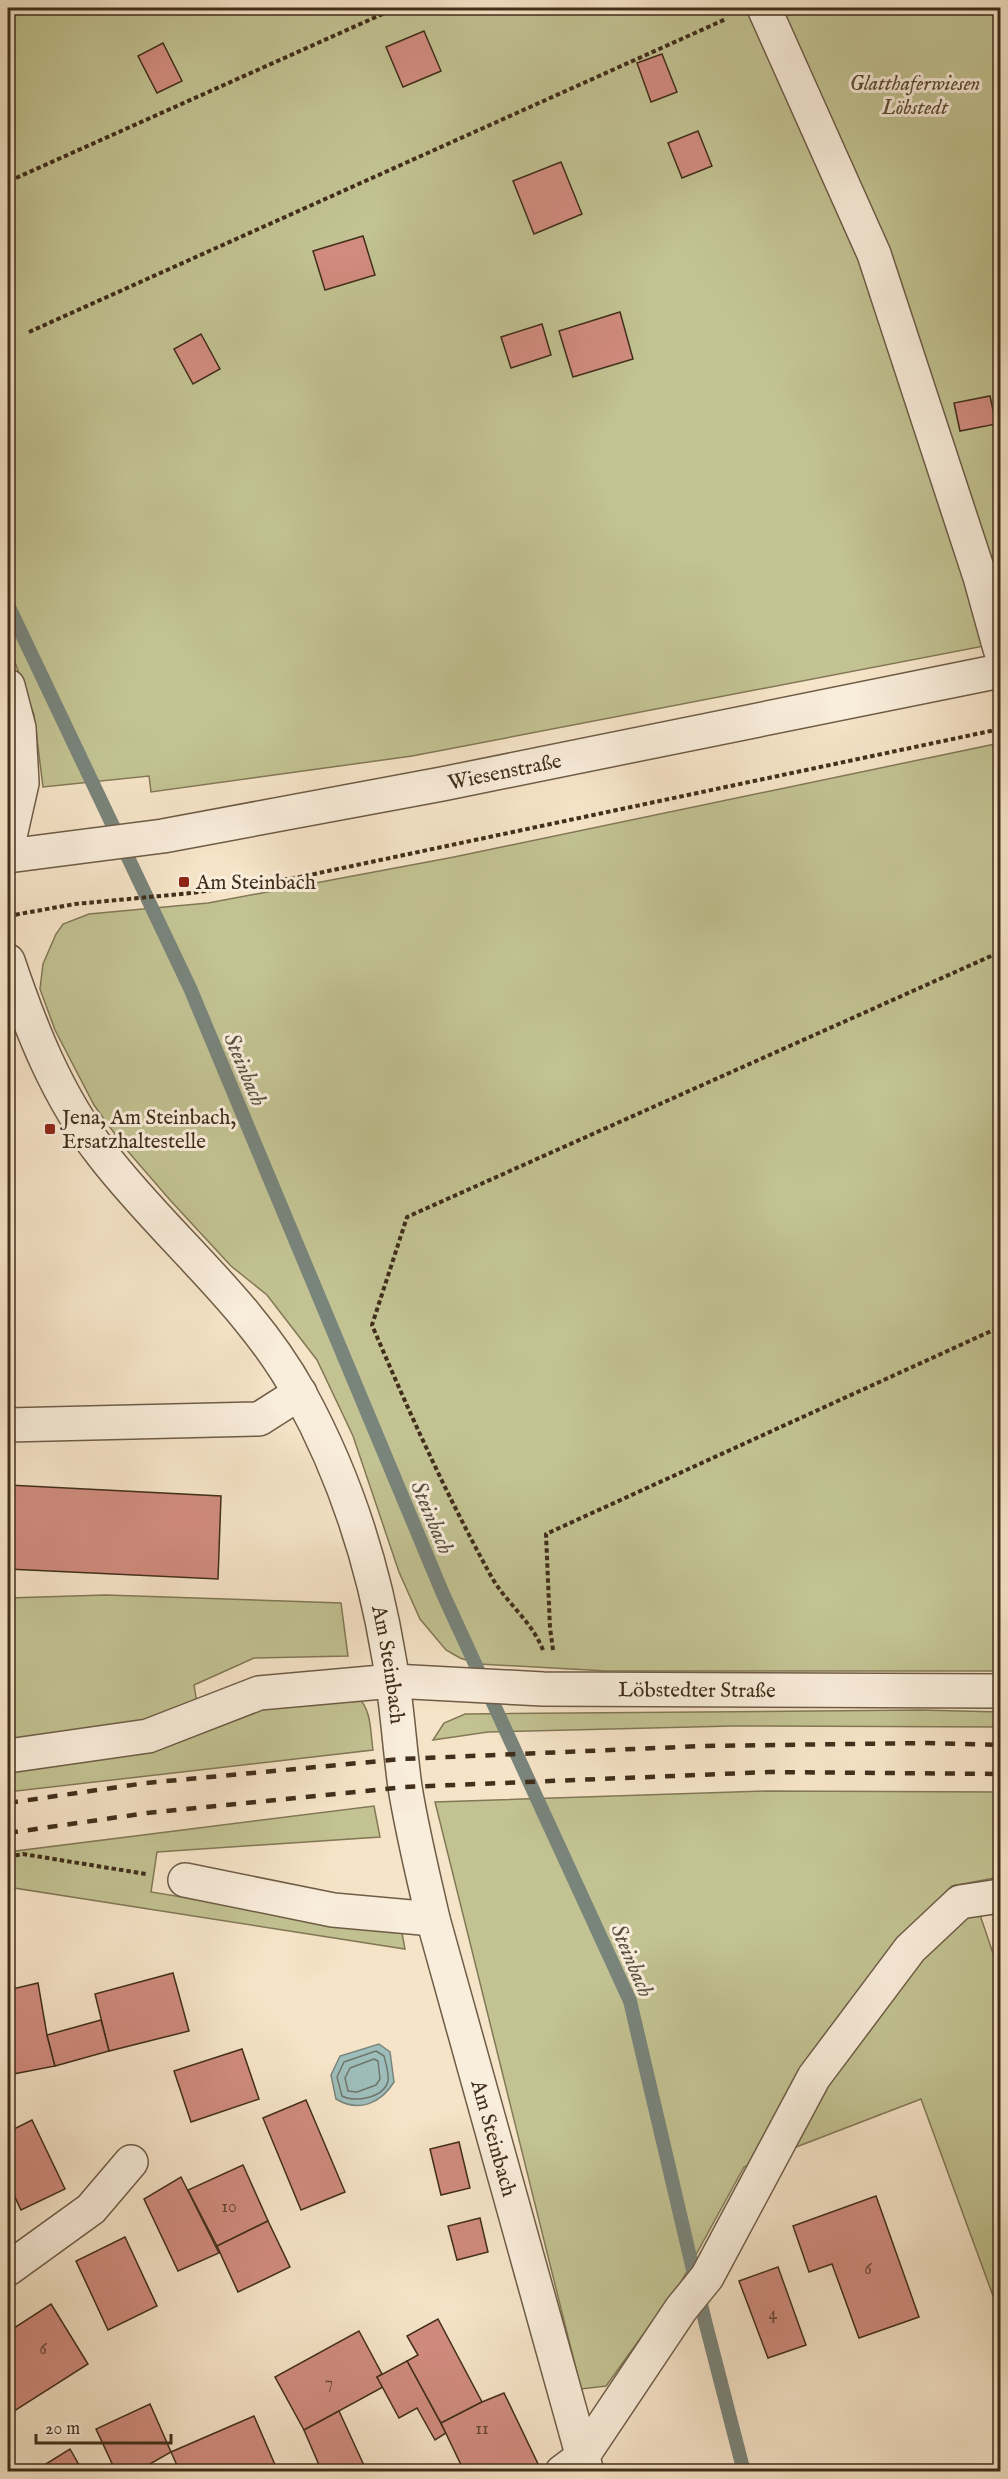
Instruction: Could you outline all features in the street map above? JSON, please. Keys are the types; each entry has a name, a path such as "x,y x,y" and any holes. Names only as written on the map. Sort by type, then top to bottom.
{"street":[{"path":"764,8 874,254 980,577 1000,649"},
{"name":"Wiesenstraße","path":"8,856 163,836 441,784 1000,671"},
{"path":"8,686 19,728 22,783 8,845"},
{"name":"Am Steinbach","path":"8,961 46,1063 73,1114 102,1155 235,1303 267,1344 300,1393 344,1489 369,1564 393,1681 405,1787 416,1848 577,2467"},
{"path":"8,1425 258,1419 300,1393"},
{"name":"Löbstedter Straße","path":"8,1756 148,1736 259,1694 393,1681 551,1689 1000,1691"},
{"path":"185,1880 333,1910 433,1918"},
{"name":"Am Steinbach","path":"577,2467 681,2309 706,2277 814,2077 910,1949 960,1902 1000,1896"},
{"path":"8,2269 91,2209 131,2162"}],"path":[{"path":"16,178 396,8"},
{"path":"29,332 730,17"},
{"path":"8,916 75,904 192,893 300,877 1000,729"},
{"path":"551,1689 536,1633 493,1578 422,1441 372,1325 407,1217 1000,952"},
{"path":"551,1689 546,1534 1000,1327"},
{"path":"8,1857 23,1854 185,1880"}],"green space":[{"name":"Glatthaferwiesen Löbstedt","path":"8,8 1000,8 1000,643 412,756 151,792 149,776 43,787 34,715 8,643"},
{"path":"1000,743 1000,1671 607,1671 479,1664 460,1658 446,1650 420,1619 399,1572 353,1436 317,1360 267,1295 231,1266 170,1200 125,1148 94,1105 55,1030 40,989 43,964 56,934 63,924 89,914 208,903 454,857"},
{"path":"106,1595 341,1603 348,1656 254,1658 194,1685 201,1728 301,1697 357,1696 368,1714 373,1750 8,1792 8,1598"},
{"path":"921,1710 1000,1712 1000,1727 733,1726 488,1732 433,1740 444,1723 465,1714"},
{"path":"766,1791 1000,1792 1000,1877 952,1886 903,1934 924,1953 978,1909 1000,1974 1000,2315 921,2099 744,2167 681,2282 606,2386 581,2389 435,1802"},
{"path":"374,1806 380,1837 157,1852 151,1892 402,1933 405,1949 8,1887 8,1852"}],"water":[{"path":"379,2044 390,2052 394,2082 389,2089 369,2104 353,2105 336,2099 331,2075 340,2056"}],"building":[{"path":"424,31 441,71 403,87 386,47"},
{"path":"163,43 182,81 157,93 138,56"},
{"path":"662,54 677,92 651,102 637,63"},
{"path":"698,131 712,166 682,178 668,143"},
{"path":"561,162 582,214 534,234 513,181"},
{"path":"363,236 375,275 325,290 313,251"},
{"path":"620,312 633,359 573,377 559,331"},
{"path":"542,324 551,355 511,368 501,337"},
{"path":"201,334 220,369 193,384 174,349"},
{"path":"990,396 996,424 960,431 954,403"},
{"path":"8,1485 221,1496 218,1579 8,1569"},
{"path":"173,1973 189,2031 109,2051 95,1994"},
{"path":"38,1983 55,2066 8,2075 8,1990"},
{"path":"101,2020 109,2051 55,2066 47,2035"},
{"path":"242,2049 259,2099 191,2122 174,2071"},
{"path":"306,2100 345,2192 301,2210 263,2118"},
{"path":"32,2120 65,2189 21,2210 8,2182 8,2132"},
{"path":"459,2142 470,2188 441,2195 430,2149"},
{"path":"243,2165 268,2221 217,2246 188,2190"},
{"path":"181,2177 219,2253 178,2271 144,2199"},
{"path":"876,2196 919,2317 859,2338 832,2264 809,2272 793,2226"},
{"path":"480,2218 488,2252 457,2260 448,2226"},
{"path":"268,2221 290,2267 238,2292 217,2246"},
{"path":"125,2237 157,2306 108,2330 76,2261"},
{"path":"778,2267 806,2345 768,2358 739,2281"},
{"path":"51,2304 88,2364 8,2415 8,2332"},
{"path":"438,2319 482,2402 441,2423 407,2361 418,2355 407,2336"},
{"path":"359,2331 382,2374 377,2377 383,2387 304,2430 275,2377"},
{"path":"407,2361 446,2433 435,2440 417,2408 399,2418 377,2377"},
{"path":"504,2393 539,2466 528,2472 452,2472 462,2467 441,2423"},
{"path":"150,2404 171,2452 136,2472 116,2472 96,2429"},
{"path":"339,2411 367,2472 322,2472 304,2430"},
{"path":"254,2416 276,2467 264,2472 180,2472 171,2452"},
{"path":"70,2449 83,2472 33,2472"},
{"path":"149,2464 153,2472 136,2472"}],"waterway":[{"name":"Steinbach","path":"8,605 190,988 443,1594 630,2001 705,2321 744,2472"}],"railway":[{"path":"8,1803 146,1783 402,1759 703,1746 925,1743 1000,1745"},
{"path":"8,1833 147,1813 405,1787 770,1772 1000,1774"}],"place":[{"name":"Am Steinbach","path":"184,882"},
{"name":"Jena, Am Steinbach, Ersatzhaltestelle","path":"50,1129"}]}
